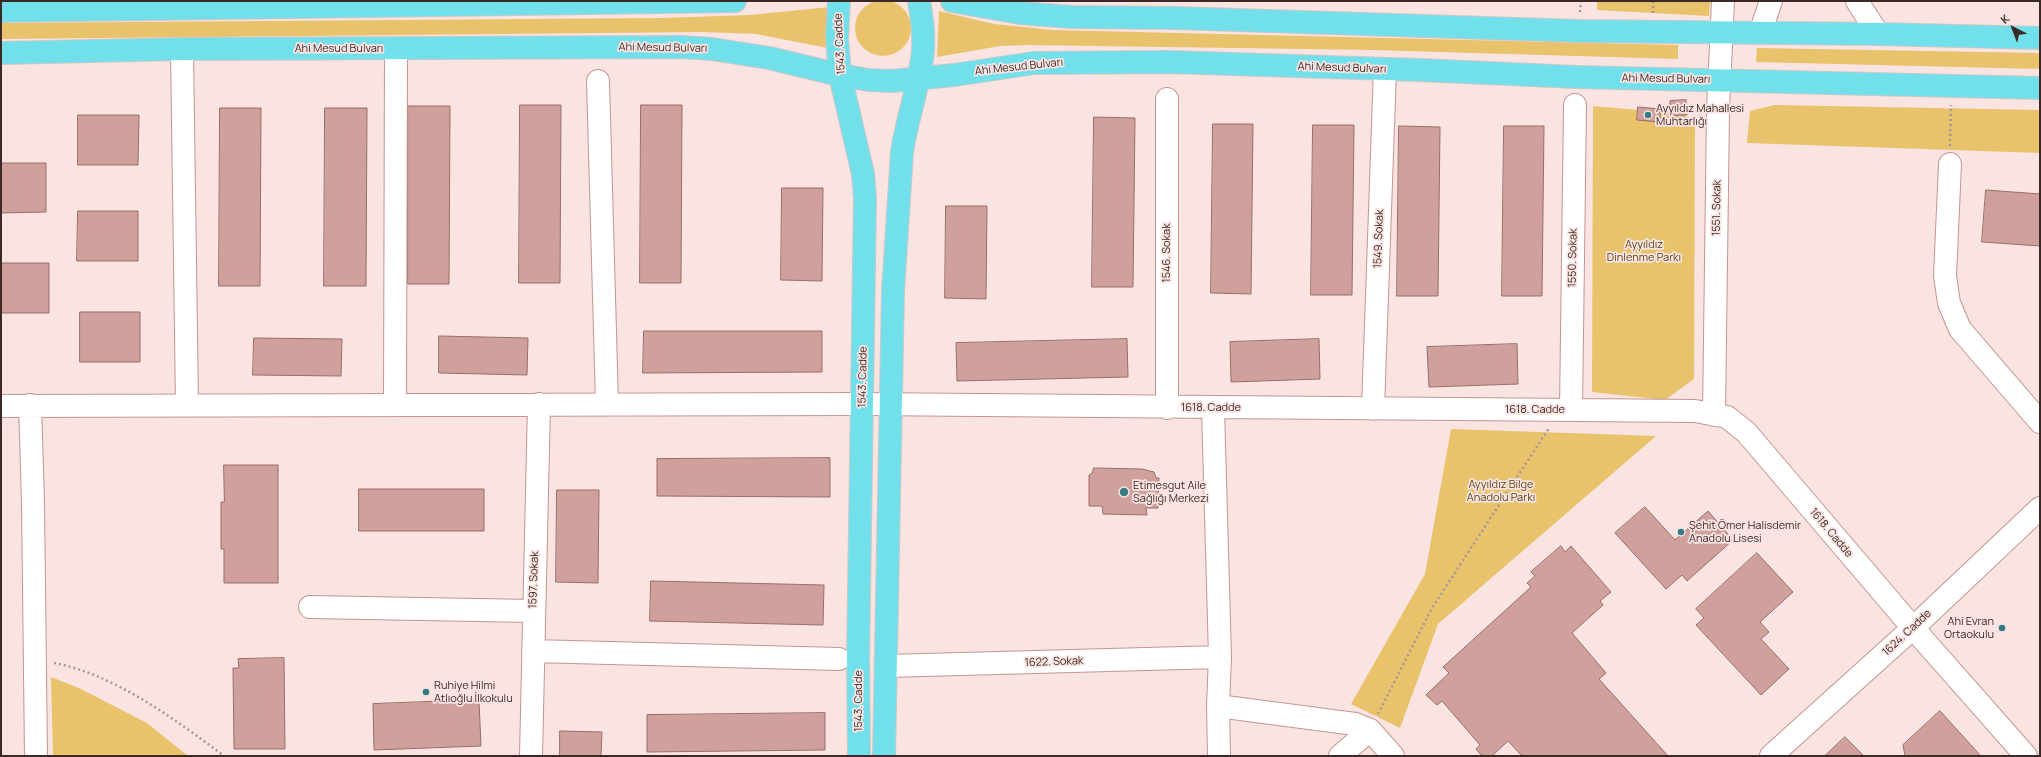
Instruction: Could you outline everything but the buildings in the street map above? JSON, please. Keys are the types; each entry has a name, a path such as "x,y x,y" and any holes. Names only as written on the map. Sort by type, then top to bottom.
{"main road":[{"path":"1,11 170,7 550,5 735,1"},
{"name":"1543. Cadde","path":"839,1 837,38 840,75 854,128 864,186 865,245 859,756"},
{"path":"884,756 887,666 893,292 899,181 905,132 923,50 919,1"},
{"path":"952,1 1020,13 1071,17 1176,18 1579,31 1878,34 2040,38"},
{"name":"Ahi Mesud Bulvarı","path":"1,53 182,49 680,47 712,49 769,58 840,75 870,80 892,81 1027,64 1059,62 1168,62 1576,77 2040,88"}],"street":[{"name":"1551. Sokak","path":"1714,415 1719,81 1723,1"},
{"path":"1760,33 1771,1"},
{"path":"1857,1 1878,34"},
{"path":"182,49 187,404"},
{"path":"394,404 396,49"},
{"name":"1549. Sokak","path":"1373,409 1385,69"},
{"path":"598,81 607,404"},
{"name":"1546. Sokak","path":"1167,99 1167,408"},
{"name":"1550. Sokak","path":"1566,410 1575,105"},
{"path":"1950,164 1945,276 1949,304 1960,329 2040,422"},
{"name":"1618. Cadde","path":"1,406 187,404 862,404 1167,408 1695,411 1727,417 1746,432 1913,628 2026,756"},
{"name":"1597. Sokak","path":"531,756 533,611 539,404"},
{"path":"30,405 33,502 36,756"},
{"path":"1213,408 1220,657 1218,706 1219,756"},
{"name":"1624. Cadde","path":"1771,756 1913,628 2040,508"},
{"path":"310,607 533,611"},
{"path":"533,651 839,659"},
{"name":"1622. Sokak","path":"887,666 1220,657"},
{"path":"1218,706 1355,724 1370,730 1393,756"},
{"path":"1340,756 1370,730"}],"path":[{"path":"1950,164 1951,85"},
{"path":"1370,730 1432,608 1566,410"},
{"path":"35,662 64,665 125,691 184,726 224,756"}],"green space":[{"path":"877,0 889,0 899,4 907,12 911,22 911,34 907,44 899,52 889,56 877,56 867,52 859,44 855,34 855,22 859,12 867,4"},
{"path":"1597,1 1710,1 1709,16 1597,10"},
{"path":"830,7 828,48 756,34 702,32 1,39 1,23 661,18 750,15"},
{"path":"939,11 994,24 1053,30 1678,45 1678,59 1372,50 1027,45 1000,46 937,57"},
{"path":"1757,48 2040,53 2040,69 1756,62"},
{"path":"1774,105 2040,110 2040,153 1747,143 1750,111"},
{"name":"Ayyıldız Dinlenme Parkı","path":"1593,106 1683,114 1695,124 1694,379 1665,400 1592,392"},
{"name":"Ayyıldız Bilge Anadolu Parkı","path":"1451,429 1656,436 1438,624 1400,728 1351,704 1425,574"},
{"path":"51,677 79,688 147,723 188,756 53,756"}],"place":[{"name":"Ayyıldız Mahallesi Muhtarlığı","path":"1648,115"},
{"name":"Etimesgut Aile Sağlığı Merkezi","path":"1124,492"},
{"name":"Şehit Ömer Halisdemir Anadolu Lisesi","path":"1681,532"},
{"name":"Ahi Evran Ortaokulu","path":"2002,628"},
{"name":"Ruhiye Hilmi Atlıoğlu İlkokulu","path":"426,692"}]}
